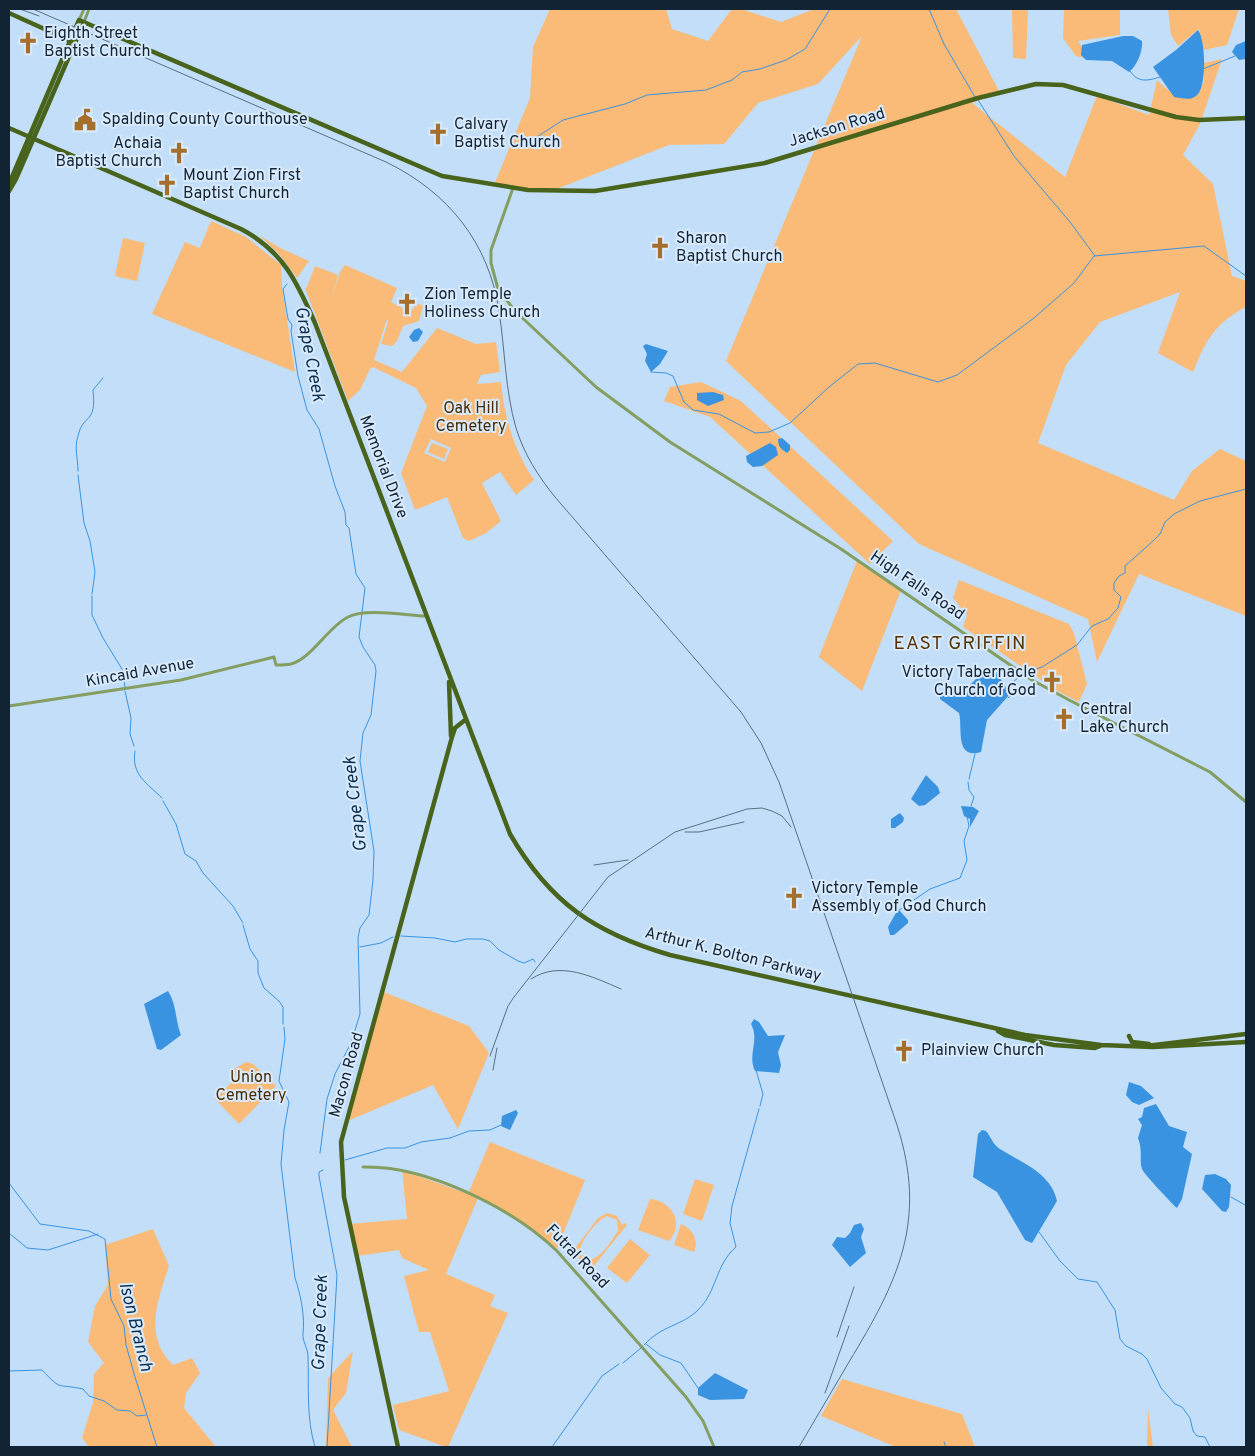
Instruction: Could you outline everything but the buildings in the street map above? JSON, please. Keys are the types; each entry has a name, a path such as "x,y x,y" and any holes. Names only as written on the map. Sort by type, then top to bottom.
{"main road":[{"path":"9,13 73,41"},
{"path":"9,191 10,183 81,21"},
{"name":"Jackson Road","path":"81,21 430,171 453,179 513,188 564,192 595,191 765,163 978,98 1036,84 1063,85 1080,89 1128,105 1176,117 1199,120 1246,118"},
{"name":"Memorial Drive","path":"9,128 236,226 254,237 285,265 296,280 306,300 465,720"},
{"path":"449,678 453,727"},
{"path":"453,727 465,720"},
{"name":"Arthur K. Bolton Parkway","path":"465,720 510,834 521,853 540,879 558,898 604,931 632,944 673,956 994,1030 1005,1035 1048,1044 1095,1048 1101,1046"},
{"path":"453,727 461,726 468,729"},
{"name":"Macon Road","path":"398,1447 344,1197 342,1142 452,737 453,727"},
{"name":"Arthur K. Bolton Parkway","path":"994,1030 1101,1046 1148,1045 1246,1034"},
{"path":"1002,1030 1046,1041 1048,1044 1088,1044"},
{"path":"1129,1036 1134,1042 1148,1045"},
{"name":"Arthur K. Bolton Parkway","path":"1148,1045 1153,1047 1246,1042"}],"street":[{"path":"81,21 84,9"},
{"path":"81,21 90,9"},
{"name":"High Falls Road","path":"513,188 492,245 491,263 498,289 515,311 583,375 670,442 841,549 1032,680 1210,772 1246,802"},
{"name":"Kincaid Avenue","path":"9,706 181,680 274,657 276,665 292,664 299,660 329,630 348,616 361,613 425,616"},
{"name":"Futral Road","path":"363,1167 380,1166 405,1170 449,1186 516,1218 538,1233 557,1251 686,1397 703,1421 714,1447"}],"green space":[{"path":"550,9 666,9 672,29 708,41 732,9 741,9 781,22 814,9 956,9 1000,93 972,103 1065,177 1097,96 1149,115 1157,80 1175,94 1185,96 1198,95 1204,81 1204,63 1222,59 1200,124 1183,155 1213,184 1232,276 1246,281 1246,307 1226,319 1219,326 1207,342 1193,372 1158,353 1180,292 1100,322 1066,365 1038,443 1174,500 1192,471 1220,449 1246,461 1246,616 1139,574 1097,662 1088,619 919,544 726,361 862,36 818,84 758,103 724,144 669,145 549,192 494,185 530,98 533,47"},
{"path":"1012,9 1028,9 1026,59 1013,58"},
{"path":"1064,9 1120,9 1120,35 1078,41 1090,59 1076,56 1063,38"},
{"path":"1168,9 1239,9 1227,45 1204,50 1199,29 1178,46 1171,35"},
{"path":"211,221 246,237 281,265 282,287 295,372 152,314 185,242 200,248"},
{"path":"259,235 280,248 309,261 297,278 279,254"},
{"path":"123,238 145,243 137,281 115,275"},
{"name":"Oak Hill Cemetery","path":"345,265 397,288 391,302 406,310 408,307 413,310 416,303 423,306 419,321 403,326 397,341 392,346 381,344 388,322 387,319 374,360 402,372 437,328 476,344 496,342 500,372 481,375 477,384 501,382 511,433 521,457 534,480 516,495 500,472 482,483 501,521 486,533 469,541 463,538 447,497 415,510 401,473 427,406 416,388 373,367 370,369 360,390 348,401 305,288 315,266 338,275 332,297 340,272","holes":["431,439 451,448 445,462 424,453"]},
{"path":"701,382 741,401 893,541 870,564 710,417 664,401 670,387"},
{"path":"432,443 448,449 444,459 428,452"},
{"path":"857,561 901,590 862,691 819,657"},
{"path":"959,580 1069,624 1074,633 1087,684 1079,702 1059,692 963,627 967,615 953,598"},
{"path":"381,991 469,1026 489,1053 458,1129 433,1085 345,1122"},
{"name":"Union Cemetery","path":"246,1062 253,1064 276,1086 239,1124 215,1099 236,1078 234,1069"},
{"path":"490,1142 585,1180 557,1249 536,1231 478,1198 446,1274 495,1295 490,1306 508,1313 448,1447 446,1447 399,1430 393,1405 449,1391 430,1332 419,1332 404,1276 429,1270 402,1258 399,1250 357,1256 349,1224 407,1219 402,1170 468,1194"},
{"path":"695,1179 714,1185 702,1221 683,1214"},
{"path":"650,1199 664,1204 674,1214 676,1227 669,1241 638,1230"},
{"path":"607,1213 617,1216 622,1225 625,1223 627,1225 593,1267 591,1264 579,1259 576,1247 598,1218","holes":["607,1216 617,1220 618,1231 600,1255 595,1258 585,1259 580,1253 580,1248 589,1232"]},
{"path":"681,1224 694,1235 696,1243 694,1252 674,1245"},
{"path":"153,1229 169,1266 156,1317 158,1342 164,1354 173,1365 192,1358 200,1373 186,1393 184,1408 216,1447 89,1447 82,1438 93,1403 94,1374 104,1363 88,1342 95,1306 108,1285 105,1245"},
{"path":"630,1239 650,1255 627,1283 607,1268"},
{"path":"353,1351 346,1393 333,1410 352,1447 326,1447 328,1378"},
{"path":"842,1379 962,1414 975,1447 896,1447 821,1416"},
{"path":"1148,1409 1153,1447 1147,1447"}],"water":[{"path":"1198,30 1201,35 1204,53 1204,75 1200,92 1191,98 1174,97 1153,67"},
{"path":"1123,36 1133,36 1142,41 1139,58 1129,72 1112,61 1086,60 1081,55 1082,45"},
{"path":"1246,41 1246,59 1239,60 1232,52 1236,45"},
{"path":"419,328 423,332 418,341 413,342 409,337 414,330"},
{"path":"646,344 668,351 660,364 651,372 645,361 647,354 643,346"},
{"path":"713,392 723,395 724,400 708,406 697,400 697,393"},
{"path":"782,438 790,445 790,450 787,453 779,444 778,439"},
{"path":"770,443 776,447 778,455 762,466 753,467 747,462 746,456"},
{"path":"993,667 1010,694 987,720 981,752 972,753 963,747 961,741 959,713 940,699 940,696 964,691 981,674"},
{"path":"926,775 938,787 940,793 925,805 919,806 911,799"},
{"path":"961,806 973,807 979,811 970,827 970,819 964,816"},
{"path":"900,813 904,818 903,822 895,828 891,828 891,819"},
{"path":"897,911 900,911 908,920 908,923 894,935 890,935 888,927"},
{"path":"168,991 173,1002 181,1035 161,1050 157,1049 144,1004"},
{"path":"754,1019 759,1022 768,1036 785,1035 778,1052 781,1065 779,1073 755,1071 752,1059 754,1036 751,1024"},
{"path":"1129,1082 1141,1086 1154,1098 1139,1105 1132,1102 1126,1095"},
{"path":"1156,1104 1169,1126 1187,1132 1183,1147 1192,1154 1182,1199 1177,1208 1147,1176 1141,1166 1138,1138 1142,1125 1138,1119 1142,1117 1144,1108"},
{"path":"516,1110 518,1113 510,1130 501,1126 502,1116"},
{"path":"982,1130 986,1131 998,1147 1042,1176 1054,1191 1057,1201 1032,1243 1025,1240 997,1192 973,1177 978,1134"},
{"path":"1215,1174 1226,1179 1231,1185 1229,1207 1226,1212 1222,1211 1202,1189 1205,1175"},
{"path":"861,1223 864,1229 861,1237 866,1253 850,1267 832,1245 837,1237 845,1238 854,1225"},
{"path":"715,1373 748,1390 744,1399 710,1400 698,1395 698,1388"}],"waterway":[{"path":"526,144 563,120 625,104 647,95 706,90 732,80 742,72 760,69 786,60 805,49 830,9"},
{"path":"929,9 944,44 975,97"},
{"path":"1203,69 1235,56"},
{"path":"1130,71 1136,78 1143,80 1160,77"},
{"path":"978,100 1014,156 1070,222 1095,256"},
{"path":"651,372 666,373 673,376 684,402 693,410 719,414 755,433 769,432 790,423 829,387 858,364 875,363 938,382 957,375 1034,318 1074,283 1094,256 1204,246 1246,276"},
{"name":"Grape Creek","path":"287,284 283,289 288,319 292,325 291,331 298,376 307,410 319,429 335,486 345,512 356,574 365,588 359,637 375,665 376,671 371,715 363,733 360,761 374,851 369,915 360,928 358,938 360,1014 351,1043 335,1074 327,1099 320,1153"},
{"path":"78,471 76,449 78,436 80,429 89,418 93,409 93,390 103,378"},
{"path":"78,475 84,523 90,541 95,572 92,594"},
{"path":"1008,698 1013,693 1014,681 1023,674 1042,667 1077,645 1092,626 1108,619 1118,608 1121,597 1114,590 1114,583 1119,576 1125,573 1125,566 1160,534 1165,522 1174,514 1200,501 1246,489"},
{"path":"92,596 92,615 103,638 122,669 125,687"},
{"path":"125,691 131,718 130,734 134,746"},
{"path":"135,751 135,766 141,778 162,798"},
{"path":"969,779 975,754"},
{"path":"968,782 969,790 974,797 971,806"},
{"path":"163,801 176,824 185,854 196,861 203,873 233,906 243,923"},
{"path":"898,911 930,889 960,878 967,860 964,841 969,826 967,816"},
{"path":"243,925 250,949 258,961 258,973 264,988 283,1007 283,1024"},
{"path":"401,936 435,938 455,942 466,939 483,939 490,941 499,950 518,961 524,963 533,959 535,962"},
{"path":"360,947 381,943 393,937"},
{"path":"284,1027 285,1039 279,1081 289,1102 281,1164 295,1278 303,1313 303,1336 308,1356 309,1413 315,1447"},
{"path":"756,1070 763,1094 760,1106"},
{"path":"644,1345 658,1333 698,1310 709,1295 724,1262 736,1247 730,1223 732,1206 759,1109"},
{"path":"345,1160 387,1148 405,1148 421,1142 450,1138 469,1131 490,1130 501,1125"},
{"name":"Grape Creek","path":"323,1170 319,1172 319,1176 337,1275 327,1447"},
{"name":"Ison Branch","path":"9,1183 40,1224 89,1231 105,1239 111,1299 124,1326 126,1345 157,1447"},
{"path":"1231,1197 1245,1205"},
{"path":"1039,1232 1060,1261 1078,1279 1097,1282 1115,1310 1120,1339 1126,1346 1142,1354 1147,1359 1161,1388 1175,1404 1182,1407 1190,1418 1193,1431 1197,1436 1205,1437 1210,1447"},
{"path":"9,1233 27,1248 48,1250 98,1234"},
{"path":"646,1344 660,1355 681,1363 698,1388"},
{"path":"623,1363 641,1348"},
{"path":"552,1447 602,1376 619,1364"},
{"path":"9,1371 42,1370 60,1386 83,1389 89,1396 104,1401 117,1410 130,1411 137,1416 146,1415"},
{"path":"944,1442 946,1447"}],"railway":[{"path":"20,9 39,16"},
{"path":"33,9 386,162 408,174 446,204 462,222 475,242 486,263 494,286 512,414 519,438 532,464 555,497 741,712 761,743 779,782 897,1125 906,1159 909,1191 908,1221 903,1249 894,1277 882,1304 799,1447"},
{"path":"490,1056 508,1006 608,877 675,832 747,809 762,808 772,811 782,816 791,827"},
{"path":"685,832 699,832 744,822"},
{"path":"594,865 628,860"},
{"path":"531,979 542,973 553,971 576,972 621,989"},
{"path":"493,1070 497,1048"},
{"path":"837,1337 854,1287"},
{"path":"825,1393 849,1326"}],"place":[{"name":"Eighth Street Baptist Church","path":"28,43"},
{"name":"Spalding County Courthouse","path":"85,120"},
{"name":"Calvary Baptist Church","path":"438,134"},
{"name":"Achaia Baptist Church","path":"179,153"},
{"name":"Mount Zion First Baptist Church","path":"167,185"},
{"name":"Sharon Baptist Church","path":"660,248"},
{"name":"Zion Temple Holiness Church","path":"407,304"},
{"name":"Victory Tabernacle Church of God","path":"1052,682"},
{"name":"Central Lake Church","path":"1064,719"},
{"name":"Victory Temple Assembly of God Church","path":"794,898"},
{"name":"Plainview Church","path":"904,1051"}],"district":[{"name":"EAST GRIFFIN","path":"960,644"}]}
